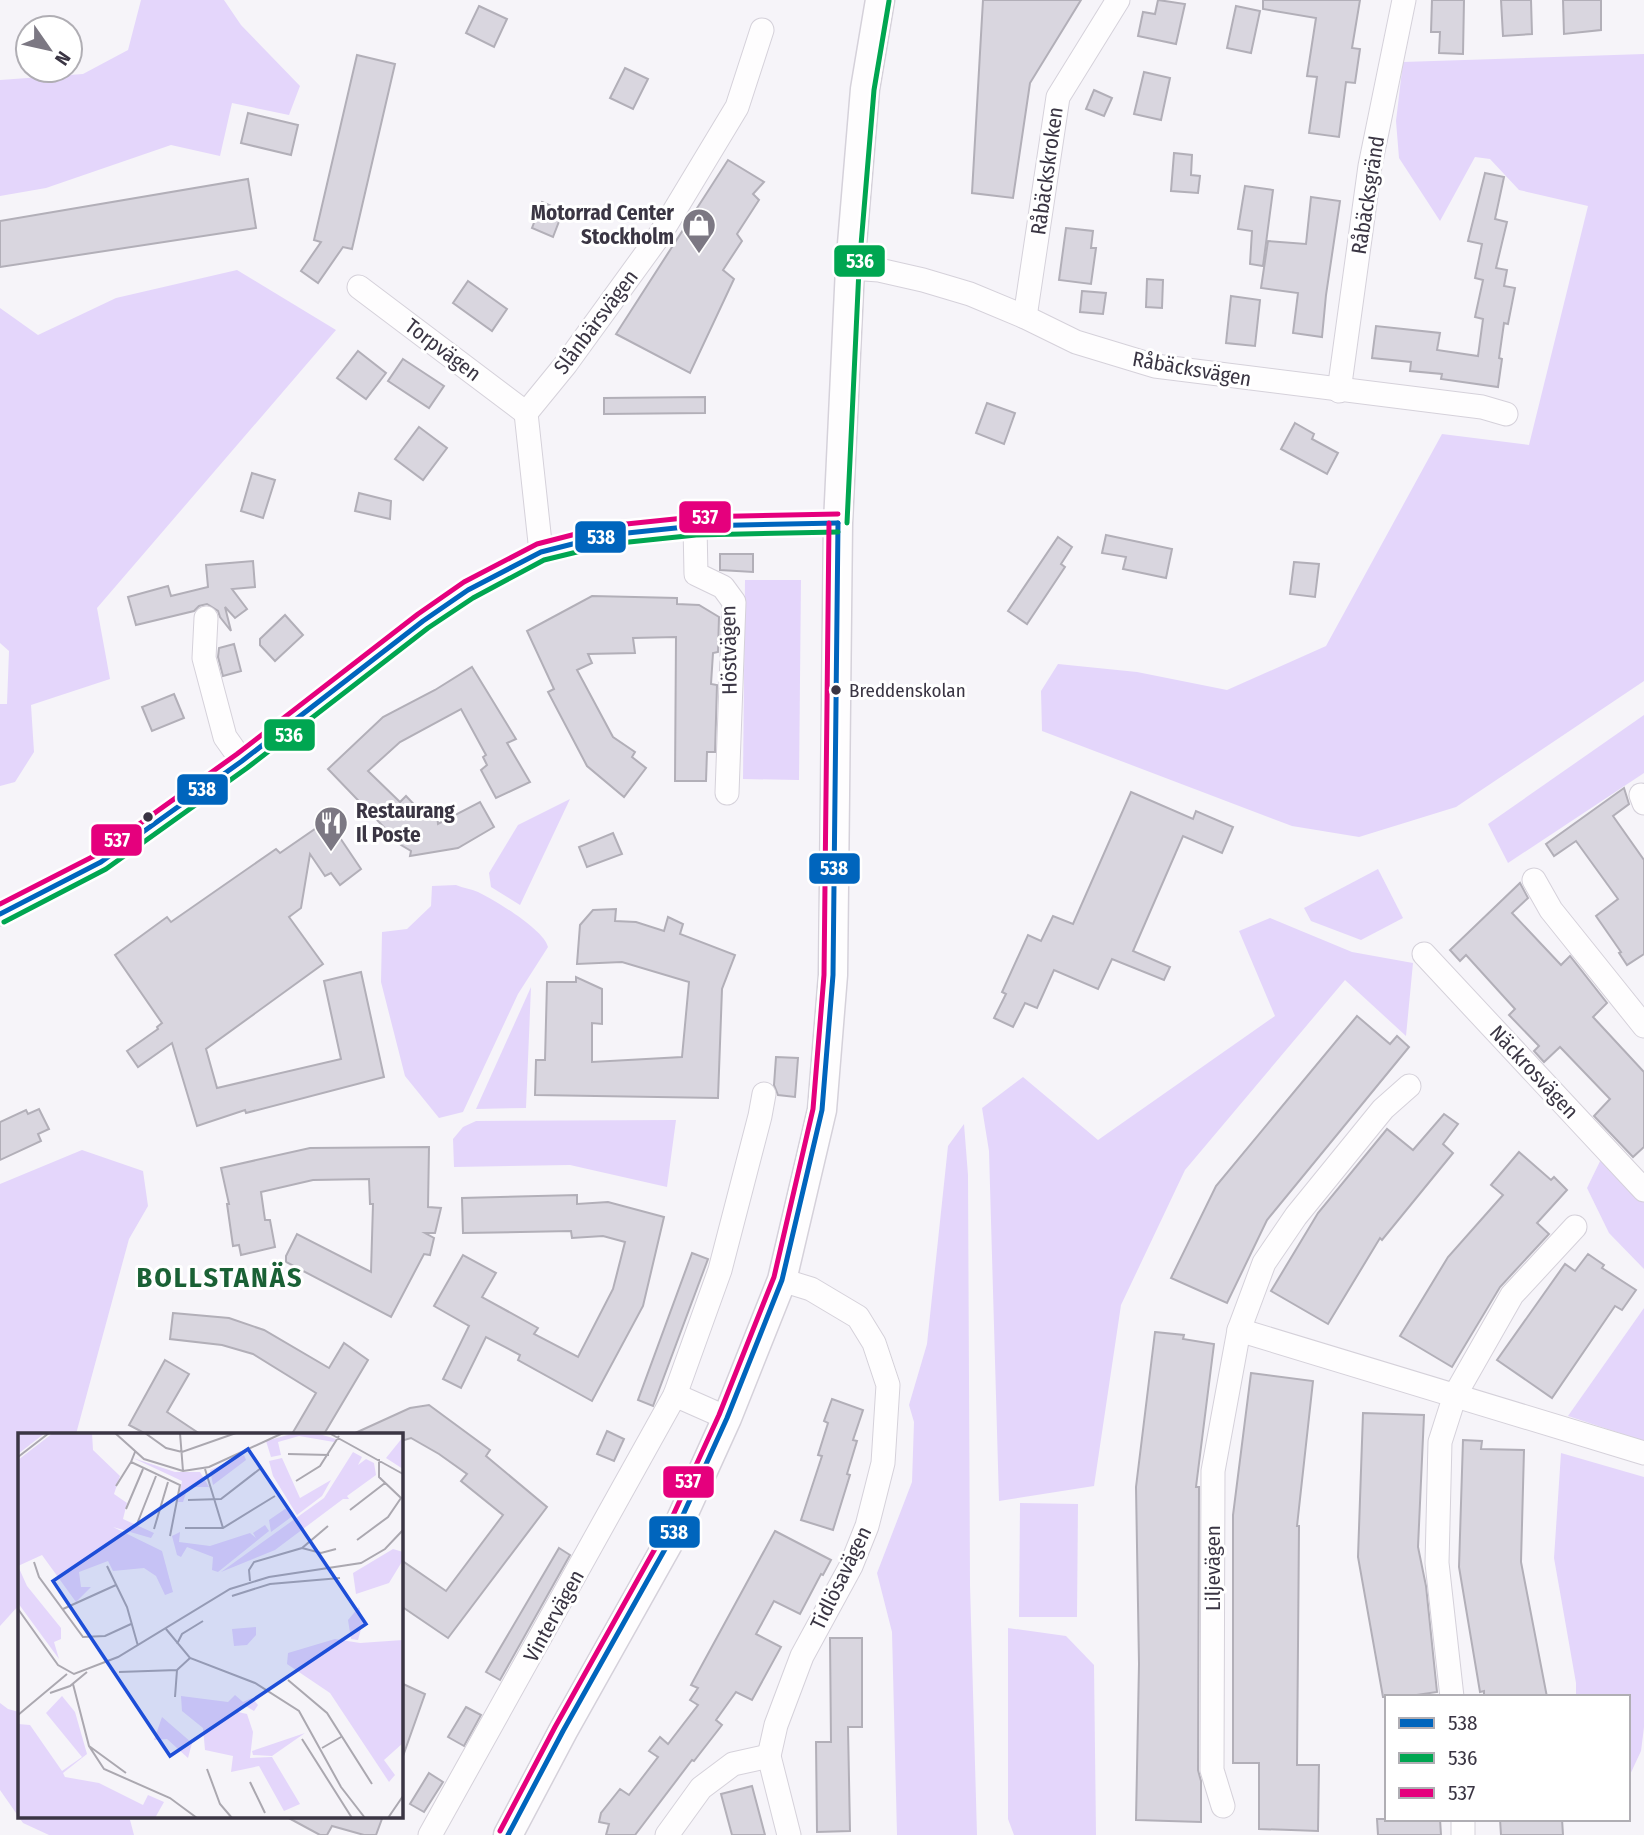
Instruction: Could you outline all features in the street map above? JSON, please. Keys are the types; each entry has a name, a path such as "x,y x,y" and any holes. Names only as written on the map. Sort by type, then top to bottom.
{"street":[{"path":"508,1835 678,1526 727,1418 782,1280 822,1110 833,975 838,523 850,268 865,89 880,0"},
{"name":"Råbäckskroken","path":"1025,317 1058,97 1118,0"},
{"name":"Råbäcksgränd","path":"1339,391 1370,166 1404,0"},
{"name":"Slånbärsvägen","path":"526,413 566,364 661,233 737,107 762,30"},
{"name":"Råbäcksvägen","path":"850,268 923,279 970,294 1076,342 1155,366 1482,407 1506,414"},
{"name":"Torpvägen","path":"359,287 526,413"},
{"path":"526,413 541,552"},
{"path":"0,914 101,862 242,761 423,621 468,590 541,552 608,535 695,526 838,523"},
{"name":"Höstvägen","path":"695,526 696,574 723,587 733,602 727,793"},
{"path":"206,618 204,658 225,737 242,761"},
{"path":"1534,880 1551,910 1644,1026"},
{"name":"Näckrosvägen","path":"1424,954 1644,1190"},
{"name":"Liljevägen","path":"1223,1805 1212,1770 1213,1471 1239,1331 1264,1263 1296,1216 1383,1109 1409,1086"},
{"name":"Vintervägen","path":"430,1835 675,1395 720,1270 764,1094"},
{"path":"1452,1695 1437,1563 1440,1442 1455,1395 1512,1295 1575,1227"},
{"name":"Tidlösavägen","path":"782,1280 811,1289 858,1317 874,1343 888,1385 883,1463 867,1526 851,1566 802,1656 776,1725 769,1756 789,1835"},
{"path":"1239,1331 1644,1453"},
{"path":"675,1395 727,1418"},
{"path":"667,1835 701,1788 733,1764 769,1756"}],"shaded area":[{"path":"141,0 224,0 241,25 300,86 289,115 232,103 220,156 171,145 46,188 0,196 0,80 14,79 14,84 84,84 84,73 128,50"},
{"path":"1644,54 1644,681 1456,807 1359,837 1292,826 1042,731 1041,691 1058,664 1137,672 1227,690 1326,646 1442,434 1529,445 1588,206 1519,190 1490,159 1475,157 1440,221 1399,158 1396,121 1403,62"},
{"path":"237,270 336,330 97,608 110,679 31,705 34,752 15,782 0,786 0,704 7,704 9,651 0,643 0,308 38,335 116,298"},
{"path":"745,580 801,580 799,780 743,779"},
{"path":"1644,715 1644,773 1508,863 1488,824"},
{"path":"570,799 520,905 491,887 489,873 518,825"},
{"path":"1378,869 1403,918 1361,940 1311,921 1304,908"},
{"path":"456,885 478,892 507,908 538,932 548,947 518,994 463,1112 439,1118 405,1076 381,982 382,932 407,929 431,906 432,886"},
{"path":"1270,918 1352,952 1413,963 1406,1036 1345,980 1185,1170 1121,1305 1094,1486 999,1501 989,1151 982,1108 1023,1077 1098,1140 1275,1016 1239,931"},
{"path":"531,987 526,1108 476,1109"},
{"path":"676,1120 667,1187 570,1165 454,1167 453,1139 463,1127 476,1121"},
{"path":"964,1124 968,1175 970,1585 977,1835 897,1835 892,1632 877,1573 912,1482 914,1422 909,1405 927,1344 948,1146"},
{"path":"82,1150 143,1171 148,1206 129,1239 76,1433 18,1433 18,1606 0,1626 0,1184"},
{"path":"1604,1153 1644,1195 1644,1269 1609,1233 1587,1188"},
{"path":"1644,1308 1644,1441 1568,1416"},
{"path":"1561,1453 1644,1477 1644,1727 1641,1751 1630,1775 1630,1695 1576,1695 1554,1558"},
{"path":"1020,1503 1078,1504 1077,1617 1019,1617"},
{"path":"1008,1628 1066,1636 1094,1665 1096,1835 1014,1835 1008,1819"},
{"path":"0,1703 18,1712 18,1816 0,1790"},
{"path":"20,1818 130,1818 134,1835 49,1835 23,1823"}],"building":[{"path":"983,0 1081,0 1030,83 1013,198 972,193"},
{"path":"1158,0 1185,4 1176,44 1138,36 1143,12 1155,14"},
{"path":"1263,0 1360,0 1352,48 1360,49 1355,83 1346,82 1339,137 1309,133 1317,77 1307,76 1316,18 1263,9"},
{"path":"1432,0 1464,0 1463,54 1439,53 1440,32 1431,32"},
{"path":"1501,0 1531,0 1532,34 1503,36"},
{"path":"1563,0 1601,0 1601,30 1564,34"},
{"path":"479,6 507,19 494,47 466,33"},
{"path":"1236,6 1260,11 1251,53 1227,48"},
{"path":"357,55 395,64 352,249 343,247 318,283 301,271 321,242 314,240"},
{"path":"625,68 648,79 633,109 610,98"},
{"path":"1144,72 1170,78 1161,120 1134,114"},
{"path":"1094,90 1112,98 1104,116 1086,109"},
{"path":"248,113 298,125 291,155 241,143"},
{"path":"1174,153 1192,155 1191,175 1200,176 1198,193 1171,191"},
{"name":"Motorrad Center Stockholm","path":"728,160 764,182 753,194 759,200 737,234 742,241 723,270 734,279 690,373 616,334"},
{"path":"1485,173 1504,177 1495,219 1507,222 1496,268 1507,270 1504,286 1515,288 1508,324 1504,323 1498,387 1441,379 1442,374 1410,371 1411,362 1372,358 1376,326 1440,333 1437,350 1478,356 1483,319 1475,317 1483,280 1475,278 1482,244 1468,241"},
{"path":"248,179 256,228 0,267 0,221"},
{"path":"1245,186 1273,190 1263,266 1250,264 1252,231 1238,229"},
{"path":"1311,197 1340,201 1322,337 1293,333 1298,293 1261,288 1268,241 1306,244"},
{"path":"542,202 563,211 553,237 532,228"},
{"path":"1066,228 1093,231 1091,248 1096,248 1091,284 1059,280"},
{"path":"1147,279 1163,280 1162,308 1146,307"},
{"path":"468,281 507,309 492,331 453,303"},
{"path":"1082,291 1106,293 1103,314 1080,312"},
{"path":"1231,296 1260,300 1255,346 1226,343"},
{"path":"358,351 386,373 366,399 337,378"},
{"path":"403,359 444,386 429,408 388,381"},
{"path":"705,397 705,413 604,414 604,398"},
{"path":"987,403 1015,413 1004,444 976,433"},
{"path":"1295,423 1314,434 1312,439 1338,453 1327,474 1281,449"},
{"path":"419,427 447,448 423,480 395,459"},
{"path":"252,473 275,480 263,518 241,511"},
{"path":"359,493 391,501 390,519 355,511"},
{"path":"1106,535 1172,549 1166,578 1123,569 1126,557 1102,553"},
{"path":"1058,537 1072,547 1061,564 1065,567 1027,624 1008,611"},
{"path":"720,554 753,554 753,572 720,570"},
{"path":"253,561 255,587 232,589 247,609 235,618 225,607 231,631 218,611 207,604 194,611 136,625 128,597 168,586 171,596 208,587 206,565"},
{"path":"1294,562 1319,564 1315,597 1290,594"},
{"path":"592,596 677,598 677,604 699,605 719,617 718,652 713,653 711,684 717,685 715,752 707,752 706,781 675,781 676,637 633,638 635,653 588,654 592,663 577,670 613,737 635,752 632,757 646,768 624,797 587,766 548,692 554,689 527,631"},
{"path":"285,615 303,635 275,661 260,645 260,639"},
{"path":"234,644 241,671 223,676 218,657 219,648"},
{"path":"472,667 516,739 507,743 530,782 496,798 481,770 487,765 483,757 486,755 461,709 400,742 368,771 400,802 406,796 425,816 437,814 438,824 480,802 494,827 458,848 410,856 411,851 401,845 328,769 383,717"},
{"path":"174,694 184,718 152,731 142,707"},
{"path":"1624,788 1629,804 1613,816 1644,860 1644,954 1627,965 1596,916 1618,899 1576,841 1554,856 1546,844"},
{"path":"1131,792 1193,819 1196,811 1233,827 1222,853 1183,836 1133,951 1170,967 1164,980 1112,959 1098,989 1054,970 1037,1008 1025,1003 1013,1027 994,1018 1006,994 1002,992 1028,935 1041,941 1053,916 1073,924"},
{"path":"328,820 361,869 340,885 331,873 325,876 310,854 301,908 289,917 323,964 206,1049 217,1088 341,1059 324,981 361,972 384,1077 246,1113 245,1110 197,1126 172,1043 138,1067 127,1051 158,1029 162,1023 115,955 167,917 171,922 276,849 280,853"},
{"path":"613,833 622,854 587,867 579,847"},
{"path":"1520,883 1528,898 1512,913 1561,965 1570,956 1607,1003 1593,1017 1644,1072 1644,1147 1633,1157 1594,1116 1610,1099 1560,1047 1544,1062 1534,1051 1539,1046 1509,1015 1515,1009 1466,955 1460,961 1450,950"},
{"path":"616,909 615,921 636,922 664,931 668,917 683,924 680,934 735,955 722,989 718,1098 535,1095 536,1060 545,1060 547,982 576,982 576,977 602,989 602,1024 592,1023 592,1062 682,1057 689,982 622,962 577,964 580,925 593,910"},
{"path":"1357,1016 1390,1044 1397,1036 1409,1047 1267,1220 1227,1303 1171,1278 1216,1186"},
{"path":"776,1057 798,1058 795,1097 778,1095 774,1085"},
{"path":"39,1109 49,1129 38,1134 41,1141 0,1160 0,1122 26,1110 28,1114"},
{"path":"1444,1114 1458,1124 1443,1144 1453,1153 1382,1240 1380,1238 1328,1324 1271,1291 1318,1213 1387,1129 1413,1150"},
{"path":"429,1147 428,1207 441,1208 435,1233 425,1233 434,1238 430,1255 424,1254 391,1317 286,1262 286,1256 297,1234 371,1272 373,1204 370,1204 369,1179 313,1180 261,1192 265,1220 270,1220 275,1247 241,1255 239,1245 233,1246 229,1204 221,1168 310,1148"},
{"path":"1519,1152 1551,1180 1554,1177 1567,1190 1537,1223 1549,1234 1500,1287 1452,1367 1400,1336 1448,1257 1503,1195 1491,1185"},
{"path":"577,1195 577,1204 608,1202 664,1217 643,1306 592,1401 518,1360 520,1355 486,1337 461,1388 443,1379 469,1326 434,1306 463,1255 496,1273 482,1297 538,1328 534,1334 578,1357 613,1289 625,1242 603,1236 572,1238 571,1231 463,1233 462,1198"},
{"path":"692,1253 708,1259 653,1406 638,1400"},
{"path":"1588,1254 1604,1265 1602,1268 1636,1290 1622,1310 1615,1306 1552,1398 1497,1360 1565,1264 1575,1271"},
{"path":"173,1313 229,1318 264,1330 329,1368 344,1343 368,1360 325,1433 293,1433 316,1393 253,1354 222,1345 170,1339"},
{"path":"1155,1332 1184,1335 1183,1339 1214,1344 1196,1487 1199,1487 1198,1770 1201,1781 1201,1822 1136,1820 1139,1664 1136,1487"},
{"path":"165,1360 189,1374 167,1412 198,1433 144,1433 129,1425"},
{"path":"1251,1373 1313,1381 1297,1526 1297,1765 1319,1765 1318,1831 1259,1829 1259,1763 1233,1763 1233,1515"},
{"path":"832,1399 863,1410 853,1440 857,1441 847,1474 850,1475 833,1530 801,1520 822,1456 818,1455 828,1423 824,1421"},
{"path":"429,1405 490,1450 486,1456 547,1507 448,1638 402,1607 402,1561 446,1591 503,1515 461,1481 467,1474 411,1438 402,1441 402,1433 355,1433 410,1408"},
{"path":"1363,1413 1424,1415 1418,1547 1426,1586 1437,1692 1383,1697 1358,1557"},
{"path":"607,1431 624,1439 614,1461 597,1454"},
{"path":"1463,1440 1482,1441 1481,1449 1524,1450 1521,1562 1547,1695 1484,1695 1484,1691 1480,1692 1459,1567"},
{"path":"775,1531 831,1560 823,1575 821,1574 800,1614 774,1601 756,1634 781,1647 752,1700 736,1692 716,1720 722,1725 635,1835 606,1835 609,1824 599,1822 601,1813 620,1789 629,1795 658,1757 649,1751 660,1737 668,1744 698,1705 690,1700 698,1688 691,1685"},
{"path":"559,1548 570,1555 500,1680 486,1672"},
{"path":"830,1638 862,1638 862,1727 848,1727 850,1831 817,1832 816,1742 831,1742"},
{"path":"402,1683 425,1694 402,1756"},
{"path":"466,1707 481,1715 464,1746 448,1737"},
{"path":"429,1773 443,1782 424,1812 410,1804"},
{"path":"752,1786 765,1835 732,1835 721,1794"},
{"path":"289,1818 382,1818 376,1835 364,1835 332,1826 327,1835 320,1835"},
{"path":"1377,1819 1440,1821 1441,1835 1378,1835"},
{"path":"1500,1821 1562,1821 1563,1835 1501,1835"}],"transit line":[{"name":"536","path":"847,523 859,269 874,90 889,1"},
{"name":"537","path":"0,904 96,855 237,754 418,614 464,582 537,544 607,526 694,517 838,514"},
{"name":"537","path":"500,1831 670,1522 719,1415 774,1277 813,1109 824,975 829,523"},
{"name":"538","path":"0,914 101,862 242,761 423,621 468,590 541,552 608,535 695,526 838,523"},
{"name":"538","path":"508,1835 678,1526 727,1418 782,1280 822,1110 833,975 838,523"},
{"name":"536","path":"4,922 106,869 247,768 428,628 473,598 544,560 610,544 696,535 838,532"}],"place":[{"name":"Motorrad Center Stockholm","path":"699,255"},
{"name":"Breddenskolan","path":"836,690"},
{"name":"Restaurang Il Poste","path":"331,853"}],"district":[{"name":"BOLLSTANÄS","path":"220,1277"}]}
